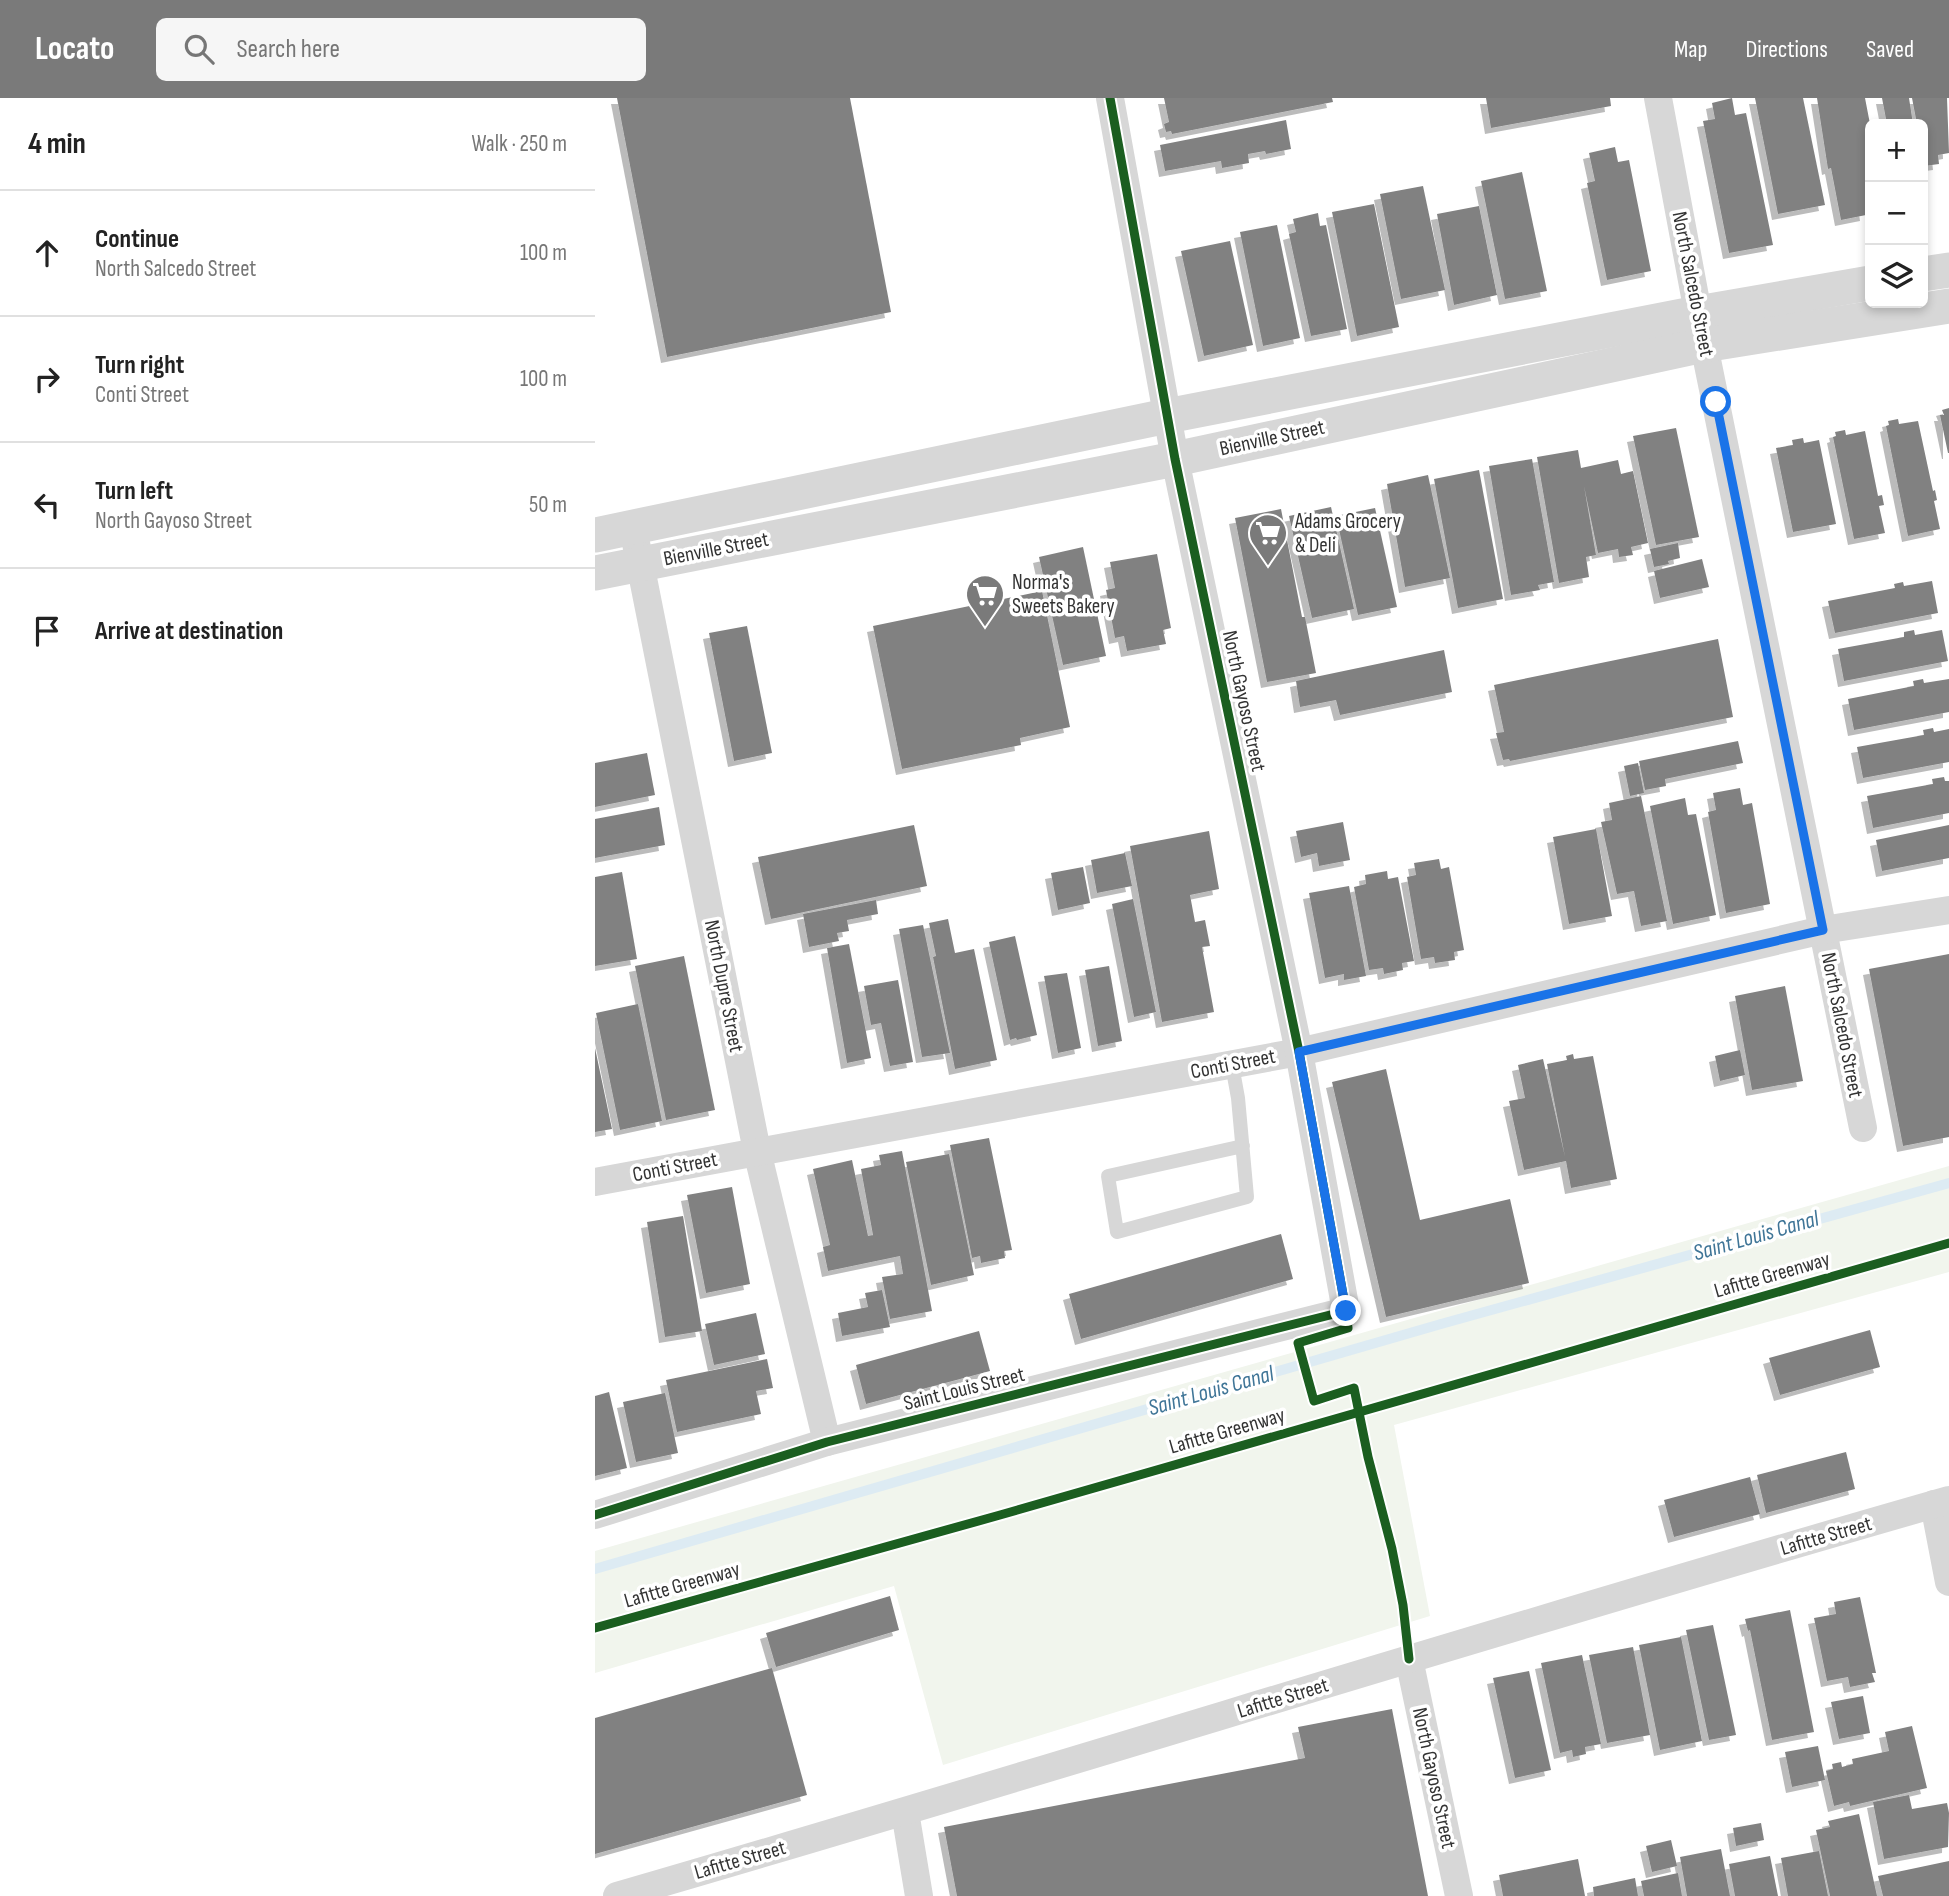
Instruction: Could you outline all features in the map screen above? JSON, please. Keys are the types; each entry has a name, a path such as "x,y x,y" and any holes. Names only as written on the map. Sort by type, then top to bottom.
{"street":[{"name":"North Gayoso Street","path":"1110,98 1175,458 1299,1052 1346,1311"},
{"name":"North Salcedo Street","path":"1658,98 1863,1128"},
{"path":"1928,273 1949,270"},
{"name":"Bienville Street","path":"595,573 1175,458 1702,329 1865,284"},
{"name":"Bienville Street","path":"595,535 1167,416 1702,329 1949,306"},
{"name":"North Dupre Street","path":"633,528 757,1152 827,1442"},
{"name":"Conti Street","path":"595,1182 1299,1052 1823,930 1949,910"},
{"name":"Saint Louis Street","path":"595,1515 827,1442 1346,1311"},
{"path":"1941,1502 1949,1582"},
{"name":"Lafitte Street","path":"617,1896 1941,1502"},
{"name":"North Gayoso Street","path":"1409,1659 1459,1896"},
{"path":"905,1812 919,1896"}],"lane":[{"path":"1232,1065 1238,1098 1243,1146 1247,1197 1117,1231 1108,1176 1243,1146"}],"shaded area":[{"path":"1949,1166 1949,1272 1394,1425 1430,1616 943,1765 894,1586 595,1673 595,1551"}],"building":[{"path":"617,98 850,98 891,312 667,357"},
{"path":"1164,98 1332,98 1333,102 1172,134 1171,131 1166,132 1164,124 1169,122"},
{"path":"1486,98 1610,98 1611,106 1491,128"},
{"path":"1732,98 1735,115 1746,113 1773,245 1729,253 1703,121 1715,119 1712,103"},
{"path":"1755,98 1803,98 1825,205 1778,214"},
{"path":"1817,98 1865,98 1869,119 1865,119 1865,215 1841,220 1831,168 1828,169"},
{"path":"1882,98 1909,98 1912,119 1886,119"},
{"path":"1912,98 1947,98 1949,153 1938,155 1939,164 1928,165 1928,119 1916,119"},
{"path":"1286,120 1291,149 1248,154 1249,163 1222,168 1221,161 1165,171 1160,145"},
{"path":"1615,147 1618,162 1629,160 1651,271 1607,280 1587,183 1595,181 1589,153"},
{"path":"1522,172 1547,291 1505,299 1481,181"},
{"path":"1423,186 1445,290 1401,299 1380,194"},
{"path":"1374,204 1399,327 1357,336 1332,212"},
{"path":"1479,206 1497,295 1454,305 1437,214"},
{"path":"1318,213 1320,226 1326,225 1347,329 1311,336 1289,234 1296,232 1293,219"},
{"path":"1277,225 1300,338 1263,346 1240,232"},
{"path":"1230,241 1253,345 1204,356 1181,251"},
{"path":"1949,408 1948,453 1940,415 1944,415 1942,410"},
{"path":"1898,419 1899,424 1918,421 1933,491 1935,490 1937,500 1934,501 1940,529 1908,536 1886,426 1889,425 1888,421"},
{"path":"1676,428 1699,537 1656,545 1633,436"},
{"path":"1845,430 1846,435 1865,431 1878,496 1882,495 1884,505 1879,506 1885,533 1854,539 1833,437 1836,436 1835,432"},
{"path":"1803,438 1804,443 1819,440 1836,524 1793,532 1776,448 1793,445 1792,440"},
{"path":"1578,450 1581,468 1618,460 1621,474 1633,471 1648,543 1631,547 1633,555 1619,557 1618,549 1598,553 1584,486 1596,555 1586,557 1589,577 1559,583 1537,457"},
{"path":"1532,459 1554,582 1538,585 1540,590 1511,595 1489,466"},
{"path":"1479,470 1503,599 1458,608 1434,479"},
{"path":"1428,475 1450,578 1405,587 1387,484"},
{"path":"1331,507 1354,609 1312,618 1289,516"},
{"path":"1375,508 1397,607 1358,615 1336,516"},
{"name":"Adams Grocery & Deli","path":"1281,509 1316,673 1267,682 1235,518"},
{"path":"1678,543 1680,558 1654,567 1650,549"},
{"path":"1083,547 1106,656 1063,665 1039,557"},
{"path":"1157,554 1171,628 1163,630 1166,644 1127,651 1124,636 1115,638 1106,590 1115,588 1110,562"},
{"path":"1702,559 1709,587 1660,598 1654,571"},
{"path":"1932,581 1938,613 1835,633 1828,601 1895,588 1894,584 1903,582 1904,586"},
{"path":"1042,591 1070,727 1020,738 1021,745 902,769 873,626"},
{"path":"747,626 772,753 734,761 709,633"},
{"path":"1914,630 1915,635 1942,630 1948,661 1844,681 1838,649 1904,637 1904,632"},
{"path":"1718,639 1733,717 1510,761 1503,760 1496,733 1504,732 1494,685"},
{"path":"1444,650 1452,692 1340,715 1336,700 1300,707 1296,681"},
{"path":"1923,679 1924,683 1949,679 1949,712 1854,730 1848,699 1914,686 1913,681"},
{"path":"1933,728 1934,732 1949,729 1949,762 1863,778 1857,747 1924,735 1923,730"},
{"path":"1738,741 1743,763 1665,779 1666,786 1645,790 1639,761"},
{"path":"647,753 655,795 595,807 595,763"},
{"path":"1638,763 1644,793 1630,796 1624,766"},
{"path":"1944,777 1945,781 1949,781 1949,813 1873,828 1867,796 1933,784 1932,779"},
{"path":"1740,788 1743,805 1752,803 1770,904 1726,913 1708,812 1716,810 1713,793"},
{"path":"1641,796 1667,921 1641,926 1634,891 1617,894 1601,822 1612,820 1609,803"},
{"path":"1685,798 1688,815 1696,814 1716,915 1673,924 1650,806"},
{"path":"659,807 665,845 595,858 595,819"},
{"path":"1343,822 1350,860 1319,866 1317,853 1301,857 1296,831"},
{"path":"914,825 927,886 771,919 758,857"},
{"path":"1949,825 1949,858 1882,871 1876,840"},
{"path":"1596,829 1612,916 1569,924 1553,837"},
{"path":"1209,831 1219,889 1190,895 1195,922 1205,920 1210,946 1202,947 1214,1012 1162,1022 1130,846"},
{"path":"1125,853 1132,886 1097,893 1091,860"},
{"path":"1439,859 1441,869 1449,867 1464,950 1454,952 1455,960 1435,963 1434,957 1421,959 1407,877 1416,875 1414,863"},
{"path":"1083,867 1090,903 1058,910 1051,873"},
{"path":"1387,871 1388,879 1398,877 1414,961 1402,963 1403,970 1384,974 1383,968 1369,970 1354,887 1366,884 1365,875"},
{"path":"622,872 637,959 595,966 595,877"},
{"path":"1349,886 1366,976 1344,980 1344,974 1325,978 1309,893"},
{"path":"1133,899 1156,1012 1134,1017 1112,904"},
{"path":"876,900 878,914 847,920 849,931 837,933 839,941 809,947 803,914"},
{"path":"948,919 955,953 974,949 997,1060 955,1069 929,923"},
{"path":"923,925 950,1053 922,1057 899,929"},
{"path":"1015,936 1037,1035 1010,1040 989,942"},
{"path":"849,944 871,1058 847,1063 827,948"},
{"path":"1949,954 1949,1137 1903,1146 1869,969"},
{"path":"684,956 715,1110 666,1120 635,966"},
{"path":"1109,966 1122,1041 1098,1046 1085,970"},
{"path":"1067,973 1081,1048 1058,1053 1044,976"},
{"path":"898,980 913,1062 890,1066 881,1023 871,1025 864,986"},
{"path":"1785,986 1803,1081 1752,1090 1735,996"},
{"path":"638,1004 662,1121 620,1130 596,1013"},
{"path":"595,1048 612,1129 595,1132"},
{"path":"1740,1050 1745,1075 1720,1081 1715,1056"},
{"path":"1573,1054 1574,1059 1593,1056 1617,1179 1571,1188 1566,1161 1524,1170 1509,1101 1525,1098 1518,1065 1543,1059 1565,1157 1547,1064 1567,1060 1566,1056"},
{"path":"1386,1069 1420,1220 1510,1199 1529,1283 1386,1317 1332,1082"},
{"path":"989,1138 1012,1250 1004,1251 1005,1258 981,1263 980,1256 972,1258 950,1145"},
{"path":"902,1151 932,1311 890,1319 882,1277 903,1274 900,1256 828,1271 823,1247 830,1245 813,1169 852,1160 868,1236 873,1235 861,1169 881,1165 879,1155"},
{"path":"949,1154 974,1275 931,1285 906,1162"},
{"path":"732,1187 750,1284 706,1293 687,1195"},
{"path":"683,1216 702,1331 665,1337 647,1222"},
{"path":"1281,1234 1293,1279 1081,1339 1069,1294"},
{"path":"882,1290 890,1327 842,1336 838,1313 868,1307 865,1293"},
{"path":"756,1313 765,1354 714,1365 705,1324"},
{"path":"1870,1330 1880,1367 1780,1395 1769,1358"},
{"path":"979,1331 990,1371 866,1404 856,1365"},
{"path":"767,1359 773,1388 756,1391 761,1414 677,1432 666,1380"},
{"path":"609,1392 627,1468 595,1476 595,1396"},
{"path":"665,1393 678,1453 636,1462 623,1402"},
{"path":"1846,1452 1855,1489 1766,1513 1757,1475"},
{"path":"1750,1477 1760,1514 1674,1537 1664,1500"},
{"path":"890,1596 899,1630 776,1667 766,1633"},
{"path":"1860,1597 1876,1673 1872,1673 1875,1682 1850,1687 1848,1677 1827,1681 1814,1618 1836,1614 1834,1602"},
{"path":"1790,1610 1814,1732 1772,1740 1750,1630 1748,1631 1745,1619"},
{"path":"1713,1625 1736,1735 1709,1740 1686,1630"},
{"path":"1681,1637 1702,1741 1660,1750 1639,1645"},
{"path":"1633,1647 1650,1735 1607,1743 1589,1655"},
{"path":"1582,1655 1601,1744 1585,1747 1586,1754 1573,1757 1572,1750 1560,1753 1541,1663"},
{"path":"772,1668 807,1795 595,1854 595,1718"},
{"path":"1529,1671 1551,1770 1515,1778 1493,1678"},
{"path":"1863,1696 1870,1733 1839,1739 1831,1702"},
{"path":"1392,1709 1428,1896 957,1896 944,1827 1305,1758 1298,1727"},
{"path":"1912,1726 1927,1788 1850,1806 1849,1802 1834,1806 1826,1771 1833,1769 1832,1764 1841,1762 1842,1767 1853,1764 1852,1759 1889,1751 1885,1732"},
{"path":"1818,1746 1825,1780 1792,1787 1785,1752"},
{"path":"1909,1795 1912,1809 1947,1803 1948,1847 1884,1859 1873,1802"},
{"path":"1859,1814 1877,1896 1830,1896 1816,1830 1830,1827 1828,1821"},
{"path":"1761,1823 1764,1840 1736,1846 1733,1828"},
{"path":"1671,1840 1677,1866 1652,1872 1646,1846"},
{"path":"1721,1849 1730,1896 1687,1896 1680,1857"},
{"path":"1819,1851 1828,1896 1788,1896 1781,1858"},
{"path":"1770,1856 1778,1896 1735,1896 1729,1864"},
{"path":"1578,1859 1585,1896 1503,1896 1499,1875"},
{"path":"1949,1861 1949,1896 1883,1896 1878,1876"},
{"path":"1678,1873 1682,1896 1644,1896 1641,1881"},
{"path":"1635,1878 1638,1896 1594,1896 1593,1887"}],"waterway":[{"name":"Saint Louis Canal","path":"595,1569 1441,1324 1949,1183"}],"cycle path":[{"path":"1110,98 1175,459 1299,1052 1346,1311 1348,1328 1298,1343 1314,1401 1354,1388 1368,1457 1392,1549 1403,1605 1409,1659"},
{"name":"Lafitte Greenway","path":"595,1628 1949,1243"},
{"path":"595,1515 827,1442 1346,1311"}],"place":[{"name":"Adams Grocery & Deli","path":"1268,567"},
{"name":"Norma's Sweets Bakery","path":"985,628"}],"route":[{"path":"1346,1311 1299,1052 1823,930 1716,402"}]}
